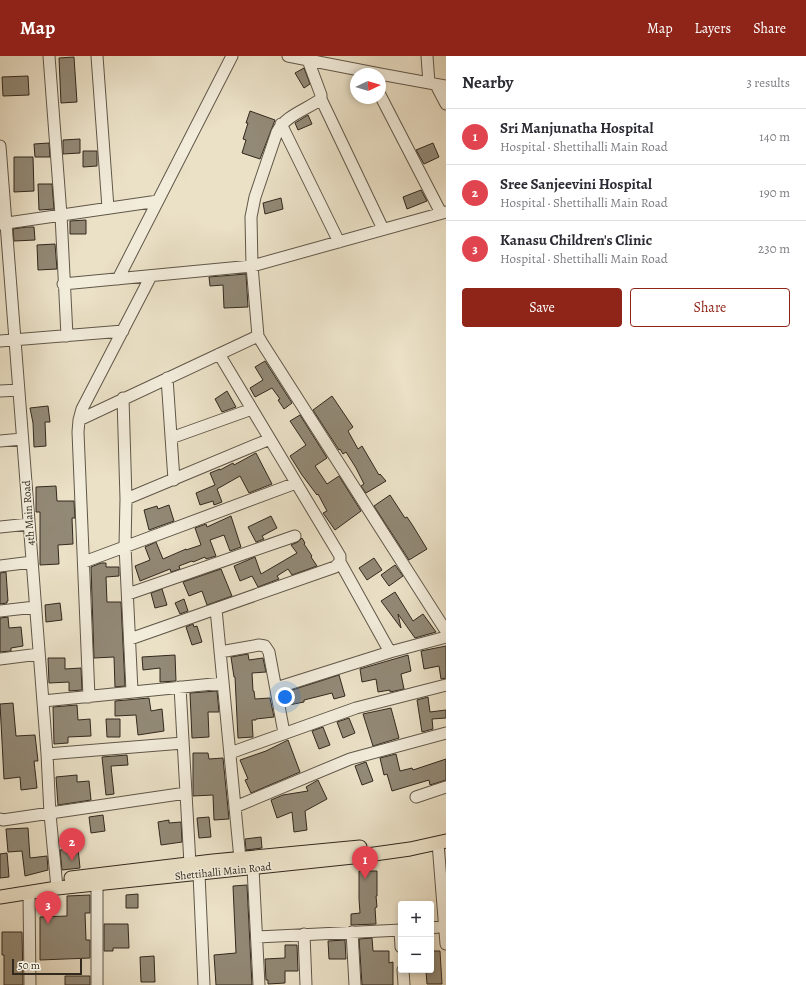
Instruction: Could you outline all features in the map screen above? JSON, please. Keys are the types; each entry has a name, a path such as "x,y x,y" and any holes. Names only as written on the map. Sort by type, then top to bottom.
{"main road":[{"name":"Shettihalli Main Road","path":"97,879 199,874 253,868 403,850 443,840"},
{"name":"Shettihalli Main Road","path":"0,888 57,884 97,879 190,864 388,844 443,840"},
{"name":"Shettihalli Main Road","path":"0,897 29,893 57,884"}],"street":[{"path":"50,56 61,215 63,284 67,336"},
{"path":"97,56 108,208"},
{"path":"118,279 232,56"},
{"path":"288,56 350,69"},
{"path":"427,56 437,85 446,104"},
{"path":"308,60 322,99 383,229"},
{"path":"386,75 437,85"},
{"path":"322,99 286,119 281,124 255,197 251,217 252,266 258,336 446,631"},
{"path":"63,284 252,266 444,212 385,104"},
{"path":"281,124 339,242"},
{"name":"4th Main Road","path":"0,146 5,286 15,340 47,754 50,814 57,884"},
{"path":"3,224 158,200"},
{"path":"89,697 78,432 79,420 82,409 151,276"},
{"path":"0,341 123,331"},
{"path":"79,420 123,398 258,336"},
{"path":"219,354 340,556 340,562 390,652"},
{"path":"168,378 174,480"},
{"path":"0,391 19,390"},
{"path":"123,398 126,546 132,691"},
{"path":"171,438 252,409"},
{"path":"0,441 22,439"},
{"path":"126,499 270,439"},
{"path":"84,562 296,483"},
{"path":"0,527 29,524"},
{"path":"128,594 295,536"},
{"path":"0,566 32,562"},
{"path":"130,639 335,567 340,562"},
{"path":"0,611 35,606"},
{"path":"216,609 240,859"},
{"path":"276,688 390,652 446,637"},
{"path":"220,652 259,645 265,646 269,652 284,733"},
{"path":"0,659 39,654"},
{"path":"43,701 223,683"},
{"path":"230,753 356,708 446,685"},
{"path":"180,687 190,864"},
{"path":"235,807 350,759 446,734"},
{"path":"47,754 182,743"},
{"path":"416,797 446,787"},
{"path":"0,819 3,820 50,814 186,793"},
{"path":"443,840 446,944"},
{"path":"253,868 259,985"},
{"path":"199,874 204,985"},
{"path":"97,879 97,985"},
{"path":"29,893 30,985"},
{"path":"434,928 445,926"},
{"path":"257,937 398,930"},
{"path":"352,932 354,985"},
{"path":"304,934 306,985"},
{"path":"402,973 404,985"}],"building":[{"path":"74,57 77,102 61,103 59,58"},
{"path":"304,68 310,84 304,88 295,73"},
{"path":"28,76 29,95 3,96 2,77"},
{"path":"250,111 275,120 260,159 242,153 246,140 243,139 248,123 246,123"},
{"path":"308,115 312,124 298,130 295,123"},
{"path":"80,139 80,153 63,154 63,140"},
{"path":"49,143 50,157 35,157 34,144"},
{"path":"433,143 439,157 424,164 416,150"},
{"path":"83,151 97,151 97,166 83,167"},
{"path":"14,157 33,157 34,191 14,192"},
{"path":"38,184 52,184 54,209 39,210"},
{"path":"421,190 427,201 407,209 403,197"},
{"path":"281,198 283,209 265,214 263,203"},
{"path":"86,220 86,234 70,234 70,221"},
{"path":"34,227 35,240 14,241 13,229"},
{"path":"55,244 57,269 38,270 37,245"},
{"path":"246,274 248,307 224,308 223,285 210,286 209,277"},
{"path":"265,361 292,403 284,409 278,400 280,399 272,388 255,397 250,388 263,380 255,367"},
{"path":"227,391 236,407 222,412 215,399"},
{"path":"332,396 353,427 348,431 358,449 362,446 379,475 380,474 386,481 366,493 361,486 364,484 346,452 343,454 340,449 339,450 313,410"},
{"path":"48,406 50,422 45,422 46,446 34,447 33,423 30,408"},
{"path":"300,415 327,458 315,466 327,484 339,476 361,511 335,530 323,513 327,511 318,494 317,495 302,475 290,456 306,445 290,421"},
{"path":"256,453 272,484 249,493 240,476 217,489 222,502 214,505 213,501 200,505 196,493 215,485 210,473 220,470 233,463 234,465"},
{"path":"56,486 57,501 74,501 75,518 72,518 73,544 58,545 59,564 40,565 40,512 36,512 36,487"},
{"path":"390,495 405,518 407,517 427,549 409,560 374,506"},
{"path":"169,505 174,521 149,530 144,510 157,506 158,509"},
{"path":"231,516 241,547 230,551 224,535 210,540 216,556 206,559 205,557 193,562 192,561 179,566 180,569 171,572 170,569 140,581 135,566 150,560 145,547 156,542 163,559 186,549 201,545 195,528 206,524 207,527"},
{"path":"271,516 277,528 262,536 264,539 256,542 248,527"},
{"path":"302,538 317,566 292,575 288,569 277,576 279,579 258,587 252,576 240,581 234,566 255,557 261,574 297,553 291,545 298,542"},
{"path":"374,558 382,570 367,580 359,568"},
{"path":"101,563 106,563 106,567 119,567 119,576 106,577 107,602 121,602 125,686 115,687 114,657 94,658 91,567"},
{"path":"395,565 403,576 389,586 381,575"},
{"path":"221,569 232,596 207,605 202,591 189,596 183,582"},
{"path":"6,572 8,601 7,603 0,604 0,573"},
{"path":"162,589 167,605 155,608 151,593"},
{"path":"395,592 413,621 423,614 436,632 415,638 398,614 401,628 381,601"},
{"path":"184,599 188,611 180,614 175,603"},
{"path":"60,603 62,620 46,622 45,605"},
{"path":"8,617 9,628 21,627 23,646 11,648 11,651 0,652 0,618"},
{"path":"193,624 194,627 197,626 202,642 192,645 186,627"},
{"path":"446,646 446,678 441,679 439,666 424,669 421,651"},
{"path":"248,654 249,660 263,658 266,672 252,673 253,691 255,699 270,698 274,717 252,720 253,737 238,738 235,677 231,657"},
{"path":"175,655 176,681 160,682 160,668 143,670 142,657"},
{"path":"408,655 411,671 401,674 404,689 390,692 390,690 378,692 376,679 362,682 360,669"},
{"path":"48,658 65,658 65,669 81,668 82,690 69,691 69,682 49,683"},
{"path":"339,675 345,696 334,699 332,693 289,705 286,692"},
{"path":"217,691 219,712 208,712 209,737 192,738 190,693"},
{"path":"428,697 430,712 446,710 446,718 432,719 433,729 422,732 417,700"},
{"path":"149,698 151,711 162,709 164,731 138,735 136,715 115,716 115,701"},
{"path":"13,703 16,736 35,735 38,761 34,761 37,788 21,790 20,777 4,779 0,704"},
{"path":"77,705 78,720 90,719 91,736 68,737 68,743 54,744 53,707"},
{"path":"391,708 399,738 373,746 363,714"},
{"path":"349,718 355,733 343,738 337,722"},
{"path":"106,719 120,719 120,737 107,737"},
{"path":"323,727 330,745 319,749 312,731"},
{"path":"288,740 300,772 251,793 245,780 248,779 240,760 266,751"},
{"path":"193,753 208,753 209,759 223,758 229,819 214,820 213,795 193,796"},
{"path":"396,754 400,771 412,768 413,770 446,759 446,780 430,785 429,780 392,791 387,774 384,775 380,758"},
{"path":"127,755 128,765 111,766 114,794 106,795 102,757"},
{"path":"366,762 373,781 362,785 355,766"},
{"path":"77,775 77,782 89,781 91,800 58,805 56,777"},
{"path":"318,780 327,799 305,811 307,830 294,832 292,812 277,818 271,800 283,795 308,791 306,787"},
{"path":"103,815 105,831 91,833 89,817"},
{"path":"209,817 211,837 199,838 197,818"},
{"path":"169,820 169,823 181,822 182,842 161,845 158,822"},
{"path":"28,828 30,858 47,856 48,870 25,876 22,851 8,852 6,829"},
{"path":"261,837 262,848 246,850 245,839"},
{"path":"78,848 80,868 62,870 60,850"},
{"path":"7,853 9,877 0,878 0,854"},
{"path":"359,871 377,871 377,907 375,908 376,924 351,925 351,914 360,913"},
{"path":"247,885 252,985 216,985 214,955 236,953 233,886"},
{"path":"138,894 138,908 126,908 126,895"},
{"path":"90,895 90,913 85,913 86,940 90,940 90,958 40,960 40,917 67,916 67,896"},
{"path":"104,924 128,924 129,948 113,948 113,951 104,951"},
{"path":"2,932 22,932 23,985 4,985"},
{"path":"372,938 373,951 389,951 389,963 393,962 393,985 362,985 359,939"},
{"path":"345,940 346,959 329,959 328,941"},
{"path":"285,945 297,945 298,971 285,971 285,983 268,984 268,980 266,980 265,959 285,958"},
{"path":"434,951 440,951 442,984 427,984 426,973 434,973"},
{"path":"154,956 155,982 141,982 140,957"},
{"path":"65,976 90,976 90,985 65,985"}],"place":[{"name":"Sree Sanjeevini Hospital","path":"72,861"},
{"name":"Sri Manjunatha Hospital","path":"365,879"},
{"name":"Kanasu Children's Clinic","path":"48,924"}]}
